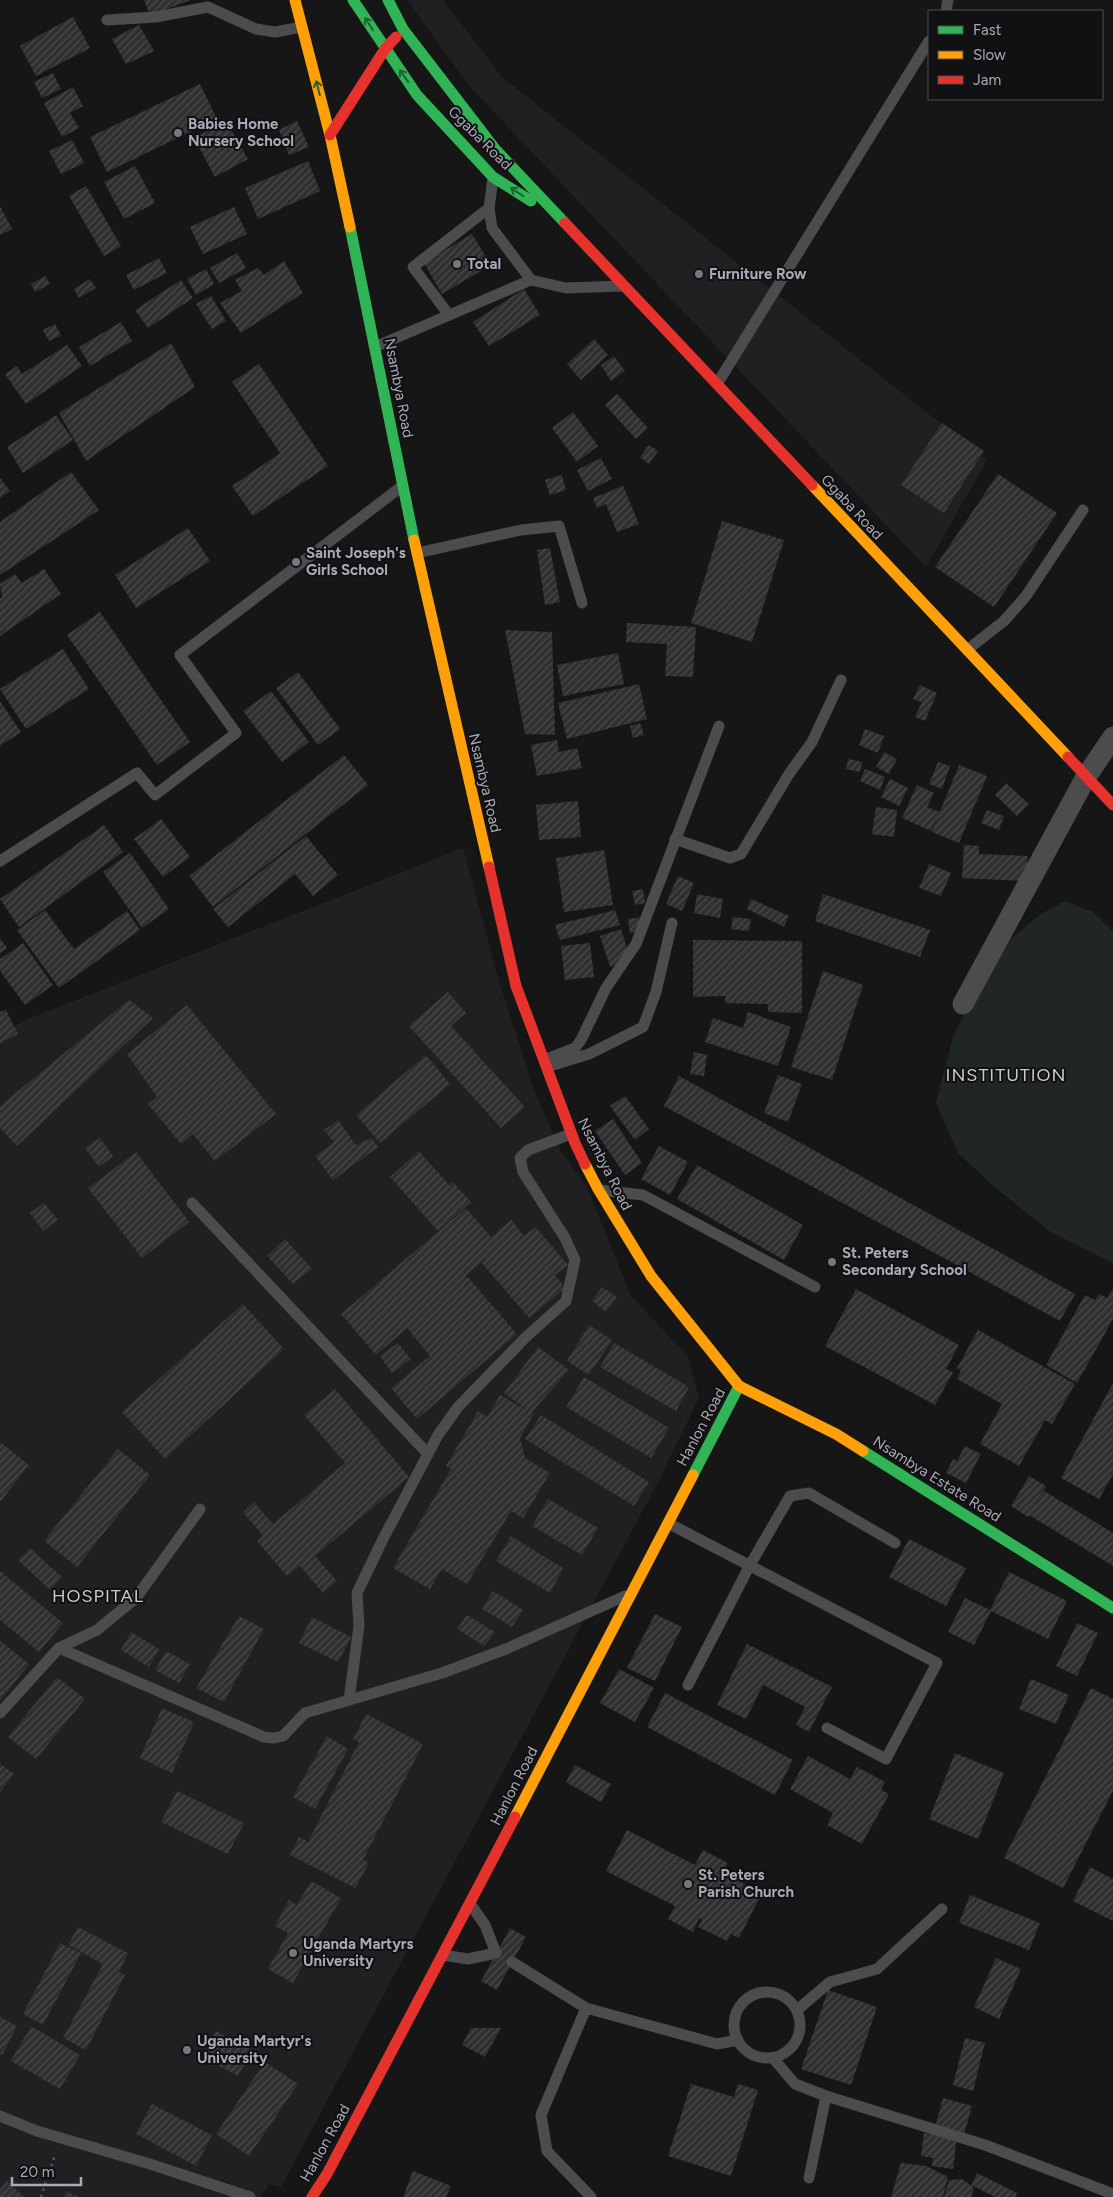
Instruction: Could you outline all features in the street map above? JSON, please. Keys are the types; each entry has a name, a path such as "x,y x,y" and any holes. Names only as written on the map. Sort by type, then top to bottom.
{"main road":[{"name":"Nsambya Road","path":"295,0 330,135 376,346 402,486 516,986 571,1134 598,1190 650,1276 739,1386"},
{"name":"Ggaba Road","path":"353,0 417,95 493,177 572,228"},
{"path":"330,135 385,49 403,29 388,0"},
{"name":"Ggaba Road","path":"403,29 496,150 572,228 623,286 1113,805"},
{"name":"Hanlon Road","path":"312,2197 327,2174 443,1955 739,1386"},
{"name":"Nsambya Estate Road","path":"739,1386 836,1434 1113,1608"}],"street":[{"path":"963,1004 1086,776 1113,737"}],"lane":[{"path":"107,20 156,17 208,7 256,29 275,32 302,27"},
{"path":"716,385 928,43"},
{"path":"493,177 489,208 492,228 531,280"},
{"path":"449,315 413,267 489,208"},
{"path":"376,346 531,280 566,288 623,286"},
{"path":"0,862 137,773 156,794 236,732 180,655 402,486"},
{"path":"967,650 1004,621 1026,596 1083,510"},
{"path":"417,552 521,530 559,526 582,603"},
{"path":"675,839 730,858 741,854 789,774 812,742 841,680"},
{"path":"544,1064 575,1048 581,1040 606,988 636,944 652,907 675,839 719,726"},
{"path":"544,1064 589,1054 643,1027 656,992 672,923"},
{"path":"349,1700 358,1626 357,1593 428,1454 458,1407 566,1301 575,1260 565,1238 523,1172 520,1158 528,1150 571,1134"},
{"path":"598,1190 643,1195 814,1287"},
{"path":"192,1203 428,1454"},
{"path":"688,1685 750,1566 790,1496 809,1493 895,1543"},
{"path":"0,1713 58,1648 97,1630 136,1598 200,1509"},
{"path":"668,1523 936,1663 886,1759 827,1728"},
{"path":"58,1648 264,1736 274,1738 283,1736 305,1713 442,1673 506,1649 631,1594"},
{"path":"443,1955 468,1959 496,1953 486,1926 470,1903"},
{"path":"797,2010 830,1982 877,1969 942,1909"},
{"path":"512,1962 586,2008 717,2044 738,2040"},
{"path":"772,1992 782,1995 797,2010 800,2025 797,2040 783,2054 773,2058 753,2055 744,2049 738,2040 735,2031 738,2010 752,1996 772,1992"},
{"path":"586,2008 541,2115 547,2151 591,2197"},
{"path":"773,2058 795,2084 826,2096 986,2145 1113,2194"},
{"path":"809,2178 826,2096"},
{"path":"0,2116 37,2131 150,2164 250,2197"}],"path":[{"path":"40,2197 61,2138"}],"shaded area":[{"name":"Furniture Row","path":"407,0 443,0 502,77 987,460 926,567 470,87"},
{"path":"463,848 499,981 534,1090 561,1151 587,1187 631,1296 688,1356 699,1398 656,1486 281,2187 270,2184 260,2197 0,2197 0,1033 28,1019"},
{"path":"1065,901 1093,912 1113,932 1113,1263 1049,1231 992,1185 958,1153 936,1103 953,1036 994,953 1041,914"}],"building":[{"path":"144,0 191,0 150,15"},
{"path":"73,17 90,48 36,76 20,46"},
{"path":"139,25 154,51 126,64 112,39"},
{"path":"53,73 61,89 42,98 34,82"},
{"path":"200,84 217,119 107,172 90,137"},
{"path":"73,87 83,106 70,113 79,128 62,137 44,103"},
{"path":"226,121 248,159 215,177 194,138"},
{"path":"297,121 309,147 289,155 279,130"},
{"path":"72,140 84,163 61,174 49,151"},
{"path":"308,161 320,191 258,219 245,188"},
{"path":"135,166 155,203 124,219 104,182"},
{"path":"86,186 121,246 104,256 69,196"},
{"path":"0,206 12,229 0,235"},
{"path":"234,207 247,234 203,254 190,227"},
{"name":"Total","path":"472,234 491,265 442,294 424,263"},
{"path":"237,253 246,268 219,283 210,268"},
{"path":"159,258 167,273 134,290 126,275"},
{"path":"284,261 303,293 241,333 220,303 242,291 235,280 258,268 264,275"},
{"path":"206,269 214,284 196,295 187,279"},
{"path":"45,276 50,284 35,292 31,284"},
{"path":"90,279 96,288 79,298 74,289"},
{"path":"181,280 193,298 148,328 135,310"},
{"path":"524,289 540,315 489,346 473,322"},
{"path":"211,296 226,321 212,329 196,304"},
{"path":"121,322 132,341 90,366 79,347"},
{"path":"55,324 61,335 49,341 43,330"},
{"path":"594,339 608,355 581,380 567,364"},
{"path":"171,343 195,387 86,461 59,413"},
{"path":"67,345 82,366 26,404 5,374 17,366 22,374"},
{"path":"614,356 625,371 611,381 601,365"},
{"path":"259,364 328,466 253,516 232,486 280,453 232,382"},
{"path":"617,394 648,428 636,439 605,405"},
{"path":"573,412 598,446 577,462 552,428"},
{"path":"56,415 73,440 23,473 7,447"},
{"path":"942,423 984,451 944,513 901,485"},
{"path":"649,445 658,451 649,464 640,457"},
{"path":"601,458 612,479 588,491 577,470"},
{"path":"71,472 99,510 0,575 0,522"},
{"path":"998,474 1057,513 994,607 935,567"},
{"path":"562,475 566,490 550,495 545,480"},
{"path":"0,478 10,491 0,498"},
{"path":"623,486 639,524 617,532 606,504 597,508 593,498"},
{"path":"722,521 784,540 752,642 691,623"},
{"path":"188,528 210,561 136,608 115,575"},
{"path":"550,548 560,602 545,605 537,550"},
{"path":"44,569 61,594 0,636 0,599 2,598 0,584 15,574 22,583"},
{"path":"100,612 190,742 157,765 67,635"},
{"path":"627,623 696,627 693,677 665,676 667,644 626,642"},
{"path":"505,630 552,632 555,735 525,734"},
{"path":"63,649 89,689 26,729 0,689"},
{"path":"618,653 624,684 563,696 557,665"},
{"path":"298,672 340,729 318,745 276,688"},
{"path":"639,684 647,719 567,739 558,703"},
{"path":"920,685 937,693 925,721 915,717 922,702 913,699"},
{"path":"271,691 309,742 282,762 243,711"},
{"path":"0,701 21,732 0,746"},
{"path":"640,723 644,735 633,738 630,726"},
{"path":"865,729 884,736 878,753 859,745"},
{"path":"557,740 559,752 577,748 582,768 537,776 531,745"},
{"path":"884,752 897,759 889,774 876,767"},
{"path":"344,755 368,785 213,907 189,876"},
{"path":"848,759 862,762 860,772 846,769"},
{"path":"938,762 950,766 942,789 929,784"},
{"path":"959,765 987,776 959,843 932,832 937,817 931,831 902,818 917,785 934,793 927,807 940,812"},
{"path":"865,769 885,777 880,790 860,781"},
{"path":"890,779 908,788 899,806 881,797"},
{"path":"1006,783 1029,804 1017,816 995,795"},
{"path":"578,801 581,837 539,840 536,805"},
{"path":"876,807 897,810 894,837 872,834"},
{"path":"987,810 1004,816 999,830 981,823"},
{"path":"161,819 190,857 163,877 134,839"},
{"path":"104,825 123,852 19,927 0,899"},
{"path":"306,836 338,875 313,896 295,874 228,927 213,909"},
{"path":"964,845 979,846 979,854 1028,856 1026,881 962,878"},
{"path":"604,850 613,905 564,912 556,858"},
{"path":"130,853 169,909 142,928 103,872"},
{"path":"929,864 951,873 941,896 919,888"},
{"path":"678,876 694,883 682,911 666,904"},
{"path":"643,889 645,903 635,905 632,891"},
{"path":"697,894 723,899 720,918 694,913"},
{"path":"823,894 930,930 920,957 815,921"},
{"path":"751,899 789,916 784,927 747,909"},
{"path":"45,910 74,949 127,911 140,930 59,988 17,930"},
{"path":"615,910 620,925 560,940 555,925"},
{"path":"642,917 643,931 630,933 628,919"},
{"path":"733,917 751,919 749,931 731,929"},
{"path":"621,929 631,961 610,967 600,936"},
{"path":"0,938 7,948 0,953"},
{"path":"693,940 802,941 802,1013 768,1012 768,1004 725,1003 725,996 693,997"},
{"path":"23,943 53,985 25,1005 0,971 0,959"},
{"path":"590,943 594,977 565,980 561,946"},
{"path":"823,971 863,985 832,1080 791,1067"},
{"path":"448,992 466,1013 451,1026 525,1107 501,1128 409,1026"},
{"path":"129,1000 153,1018 17,1146 0,1128 0,1106"},
{"path":"187,1005 276,1114 215,1161 193,1134 181,1144 148,1104 157,1097 127,1054"},
{"path":"6,1010 18,1034 0,1043 0,1012"},
{"path":"748,1012 791,1027 778,1066 705,1042 713,1018 743,1028"},
{"path":"694,1052 707,1055 704,1076 690,1074"},
{"path":"426,1055 450,1084 380,1143 356,1115"},
{"path":"778,1075 802,1084 788,1122 764,1113"},
{"path":"679,1076 1075,1294 1060,1321 664,1106"},
{"path":"625,1096 649,1129 635,1140 610,1106"},
{"path":"613,1119 642,1163 625,1175 595,1131"},
{"path":"338,1120 356,1145 372,1138 378,1147 333,1180 315,1156 334,1142 324,1130"},
{"path":"100,1138 113,1156 99,1167 85,1148"},
{"path":"659,1146 688,1162 670,1195 641,1179"},
{"path":"419,1151 450,1186 453,1182 471,1202 438,1231 390,1177"},
{"path":"136,1152 189,1222 142,1258 88,1188"},
{"path":"697,1165 803,1225 784,1260 677,1199"},
{"path":"44,1203 58,1220 43,1231 30,1213"},
{"path":"466,1208 491,1237 511,1220 524,1236 536,1227 568,1265 555,1275 565,1288 529,1318 481,1262 466,1275 517,1334 417,1419 391,1388 430,1356 407,1328 376,1355 341,1314"},
{"path":"285,1239 312,1269 293,1284 267,1256"},
{"path":"602,1287 617,1297 606,1312 592,1301"},
{"path":"1113,1288 1113,1319 1077,1383 1046,1365 1085,1295 1095,1300 1099,1294 1107,1298"},
{"path":"856,1289 959,1345 946,1369 953,1372 935,1405 825,1346"},
{"path":"243,1304 284,1349 165,1459 122,1412"},
{"path":"589,1325 612,1340 589,1375 567,1361"},
{"path":"978,1330 1075,1384 1052,1424 1045,1420 1019,1466 980,1444 1002,1404 957,1379 961,1370 957,1368"},
{"path":"398,1343 411,1359 392,1373 380,1356"},
{"path":"614,1343 689,1387 676,1411 600,1367"},
{"path":"538,1347 569,1370 531,1413 504,1393"},
{"path":"584,1377 669,1428 651,1458 566,1407"},
{"path":"1113,1383 1113,1474 1099,1499 1061,1478"},
{"path":"335,1389 409,1477 315,1556 337,1581 323,1593 300,1566 287,1576 257,1541 263,1536 243,1512 254,1502 273,1524 345,1463 304,1415"},
{"path":"500,1395 534,1414 520,1438 525,1458 550,1473 523,1518 511,1511 467,1584 442,1569 430,1589 393,1568 451,1469 446,1466 478,1411 487,1417"},
{"path":"541,1415 649,1482 634,1506 525,1439"},
{"path":"0,1442 29,1465 0,1502"},
{"path":"965,1446 981,1454 966,1483 946,1473 953,1459 957,1461"},
{"path":"118,1449 150,1475 77,1567 44,1541"},
{"path":"1029,1476 1046,1486 1038,1499 1044,1491 1113,1533 1113,1566 1011,1506"},
{"path":"548,1499 598,1528 582,1555 532,1526"},
{"path":"511,1536 563,1568 550,1593 496,1561"},
{"path":"909,1539 966,1568 946,1606 889,1577"},
{"path":"30,1548 62,1577 50,1590 18,1560"},
{"path":"0,1571 63,1623 39,1652 0,1620"},
{"path":"1009,1572 1067,1601 1048,1639 991,1611 974,1645 948,1632 965,1598 990,1610"},
{"path":"493,1591 523,1610 512,1627 482,1609"},
{"path":"655,1614 682,1627 655,1681 627,1668"},
{"path":"467,1615 495,1632 484,1646 457,1629"},
{"path":"239,1616 264,1629 224,1702 196,1688"},
{"path":"312,1617 351,1637 338,1662 299,1643"},
{"path":"1077,1623 1098,1633 1077,1676 1056,1666"},
{"path":"131,1632 159,1649 149,1667 121,1650"},
{"path":"0,1641 29,1664 0,1701"},
{"path":"747,1644 832,1687 809,1732 796,1725 805,1707 763,1685 746,1719 717,1705"},
{"path":"166,1651 190,1664 179,1683 155,1670"},
{"path":"619,1669 654,1688 635,1722 600,1703"},
{"path":"57,1677 85,1699 36,1759 8,1737"},
{"path":"1031,1679 1069,1695 1056,1724 1019,1709"},
{"path":"1091,1688 1113,1699 1113,1791 1063,1888 1004,1858"},
{"path":"665,1693 793,1760 775,1795 647,1727"},
{"path":"162,1708 194,1722 172,1773 140,1758"},
{"path":"366,1714 423,1744 363,1860 369,1863 355,1888 290,1855 299,1837 308,1842 359,1742 353,1739"},
{"path":"327,1736 348,1749 315,1809 293,1797"},
{"path":"955,1753 1004,1773 978,1839 929,1819"},
{"path":"808,1756 850,1779 857,1767 885,1782 881,1790 889,1794 862,1844 827,1825 833,1813 790,1789"},
{"path":"0,1764 14,1774 0,1792"},
{"path":"575,1765 611,1784 601,1802 566,1782"},
{"path":"177,1791 244,1823 228,1854 161,1822"},
{"name":"St. Peters Parish Church","path":"627,1830 695,1865 703,1850 728,1863 720,1878 722,1879 725,1874 754,1889 751,1895 759,1899 739,1938 731,1934 727,1941 698,1927 702,1920 699,1918 693,1932 668,1919 675,1906 606,1871"},
{"path":"1090,1867 1113,1879 1113,1921 1073,1901"},
{"path":"311,1881 341,1898 293,1983 268,1969 288,1933 275,1926 289,1900 297,1905"},
{"path":"970,1895 1040,1923 1029,1950 959,1923"},
{"path":"78,1927 128,1953 119,1972 125,1975 86,2050 63,2038 103,1964 68,1945"},
{"path":"510,1928 526,1937 497,1990 481,1981"},
{"path":"60,1943 81,1953 43,2025 23,2014"},
{"path":"996,1958 1021,1969 999,2019 974,2007"},
{"path":"828,1990 877,2007 851,2085 801,2069"},
{"path":"0,2017 17,2026 2,2055 0,2054"},
{"path":"31,2026 80,2055 60,2089 11,2061"},
{"path":"471,2028 501,2028 485,2057 462,2045"},
{"path":"216,2031 252,2050 238,2076 203,2057"},
{"path":"965,2038 985,2043 973,2091 953,2085"},
{"path":"265,2062 298,2084 249,2156 216,2134"},
{"path":"691,2084 734,2097 738,2084 758,2090 731,2176 668,2156"},
{"path":"943,2098 972,2106 964,2135 935,2128"},
{"path":"152,2104 212,2135 196,2166 136,2134"},
{"path":"924,2133 957,2137 953,2169 932,2166 933,2158 921,2156"},
{"path":"901,2163 926,2166 948,2177 943,2197 891,2197"},
{"path":"413,2171 451,2186 446,2197 403,2197"},
{"path":"977,2173 1017,2193 1015,2197 995,2197 971,2185"},
{"path":"962,2179 974,2188 971,2197 944,2197 949,2180"},
{"path":"7,2181 24,2197 0,2197 0,2189"},
{"path":"66,2191 79,2197 64,2197"}],"traffic: fast":[{"path":"353,0 417,95 493,177 531,201"},
{"path":"388,0 403,29 496,150 565,223"},
{"path":"350,227 414,540"},
{"path":"693,1475 739,1386"},
{"path":"863,1451 1113,1608"}],"traffic: slow":[{"path":"295,0 330,135 350,227"},
{"path":"812,485 1068,757"},
{"path":"414,540 489,867"},
{"path":"585,1164 651,1276 739,1386 836,1434 863,1451"},
{"path":"515,1817 693,1475"}],"traffic: jam":[{"path":"330,135 385,49 396,37"},
{"path":"565,223 812,485"},
{"path":"1068,757 1113,805"},
{"path":"489,867 516,986 575,1143 585,1164"},
{"path":"312,2197 327,2174 515,1817"}],"place":[{"name":"Babies Home Nursery School","path":"178,133"},
{"name":"Total","path":"457,264"},
{"name":"Furniture Row","path":"699,274"},
{"name":"Saint Joseph's Girls School","path":"296,562"},
{"name":"St. Peters Secondary School","path":"832,1262"},
{"name":"St. Peters Parish Church","path":"688,1884"},
{"name":"Uganda Martyrs University","path":"293,1953"},
{"name":"Uganda Martyr's University","path":"187,2050"}],"district":[{"name":"INSTITUTION","path":"1006,1075"},
{"name":"HOSPITAL","path":"98,1596"}]}
